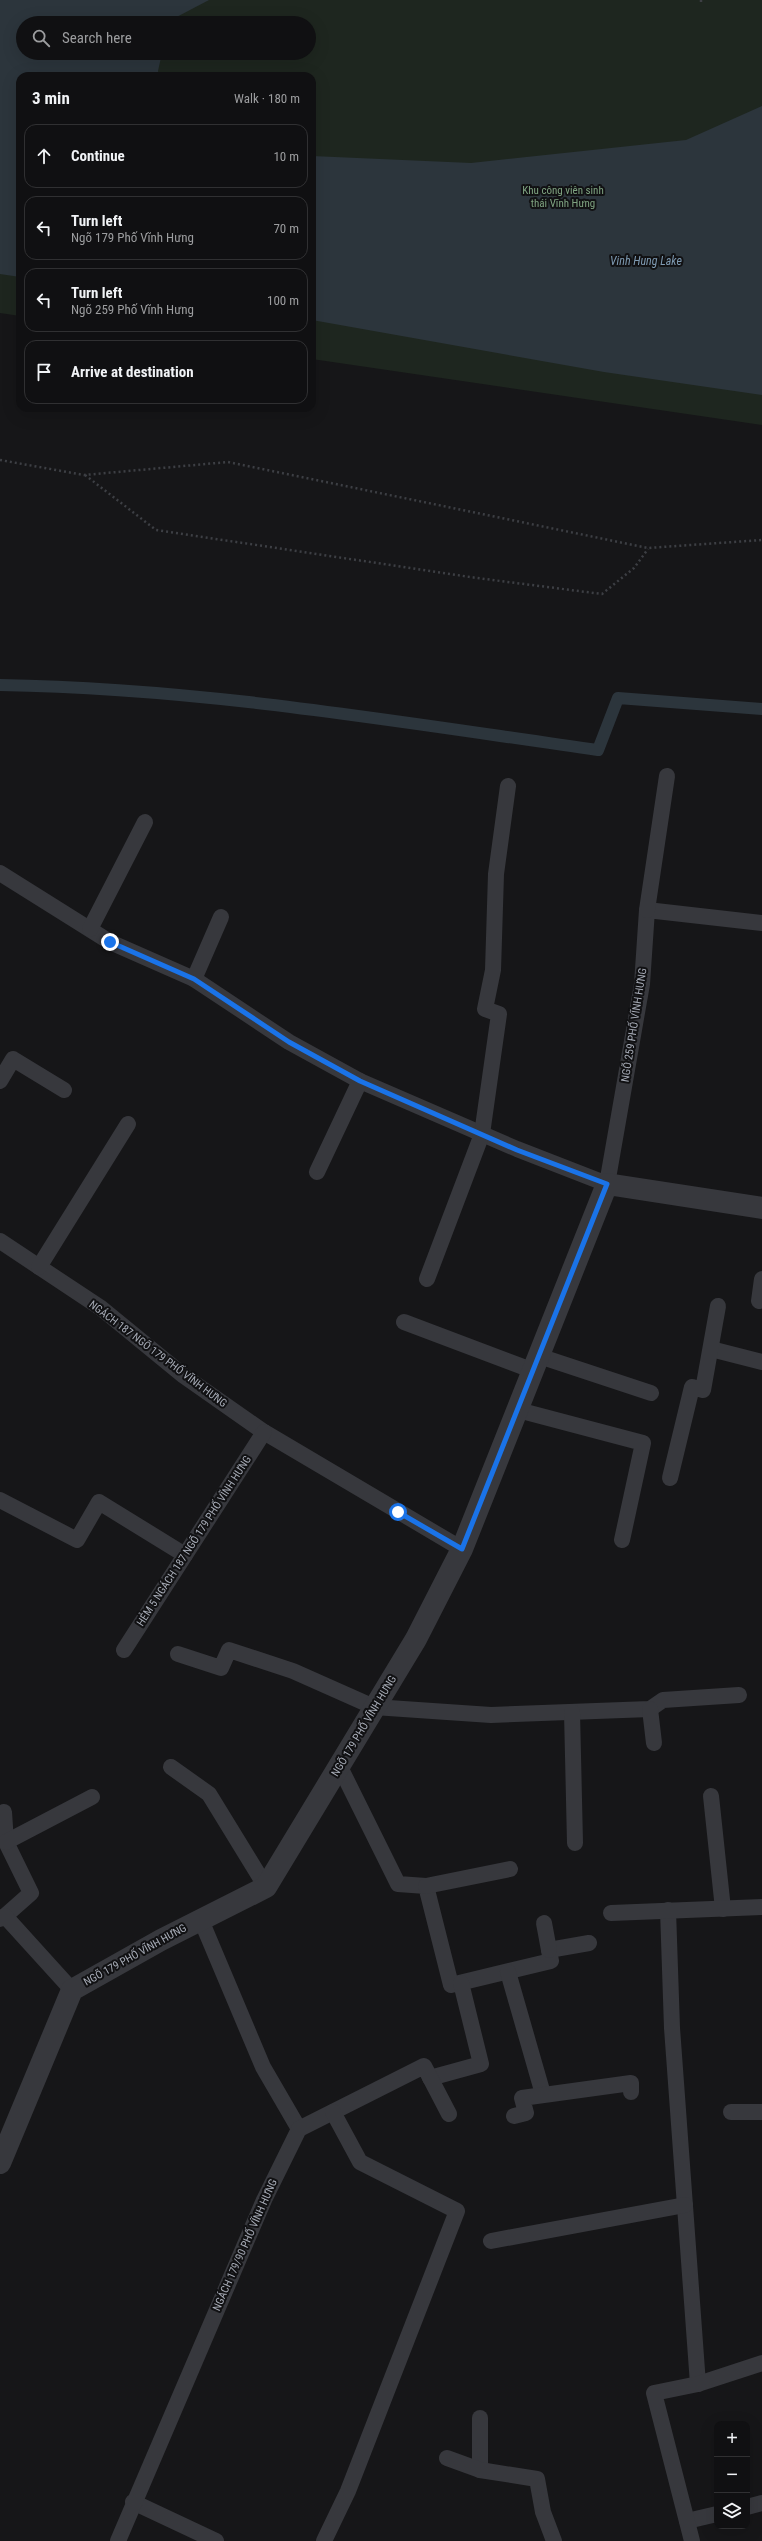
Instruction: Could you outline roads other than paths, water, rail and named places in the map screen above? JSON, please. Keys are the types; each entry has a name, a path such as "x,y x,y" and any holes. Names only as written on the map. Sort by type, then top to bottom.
{"street":[{"path":"607,1184 762,1208"},
{"name":"NGÕ 179 PHỐ VĨNH HƯNG","path":"0,2163 72,1990 160,1940 266,1887 340,1767 374,1707 416,1639 462,1549 607,1184"}],"lane":[{"name":"NGÕ 259 PHỐ VĨNH HƯNG","path":"607,1184 642,984 647,910 667,776"},
{"path":"427,1279 482,1134 499,1014 485,1009 493,970 496,874 508,786"},
{"path":"90,929 145,822"},
{"path":"2,877 110,942 194,979 289,1042 360,1081 482,1134 607,1184"},
{"path":"647,910 762,923"},
{"path":"194,979 221,917"},
{"path":"0,1081 13,1059 64,1090"},
{"path":"317,1172 360,1081"},
{"path":"39,1267 128,1124"},
{"name":"NGÁCH 187 NGÕ 179 PHỐ VĨNH HƯNG","path":"0,1242 101,1308 184,1376 264,1432 462,1549"},
{"path":"759,1300 762,1279"},
{"path":"670,1478 692,1387 703,1390 718,1306"},
{"path":"404,1322 536,1364 651,1393"},
{"path":"711,1349 762,1362"},
{"path":"518,1410 643,1443 622,1540"},
{"name":"HẺM 5 NGÁCH 187 NGÕ 179 PHỐ VĨNH HƯNG","path":"124,1650 264,1432"},
{"path":"0,1500 77,1540 99,1502 185,1555"},
{"path":"178,1654 221,1668 229,1650 293,1671 374,1707 491,1715 650,1709 663,1700 740,1695"},
{"path":"650,1709 654,1743"},
{"path":"572,1712 575,1843"},
{"path":"171,1767 209,1794 266,1887"},
{"path":"340,1767 398,1884 426,1886 510,1869"},
{"path":"710,1796 723,1909"},
{"path":"6,1842 92,1797"},
{"path":"4,1812 6,1842 31,1893 3,1918 72,1990"},
{"path":"426,1886 451,1984 461,1983 551,1961 544,1923"},
{"path":"612,1913 762,1907"},
{"path":"668,1910 672,2028 698,2384"},
{"path":"201,1920 263,2067 299,2129 424,2066 449,2114"},
{"path":"549,1950 589,1943"},
{"path":"508,1972 543,2094"},
{"path":"430,2078 481,2064 461,1983"},
{"path":"514,2116 526,2113 522,2098 631,2083 631,2092"},
{"path":"324,2541 348,2491 457,2211 360,2162 333,2112"},
{"path":"731,2112 762,2112"},
{"name":"NGÁCH 179/90 PHỐ VĨNH HƯNG","path":"118,2541 133,2502 264,2200 299,2129"},
{"path":"491,2241 685,2205"},
{"path":"692,2541 654,2393 698,2384 762,2363"},
{"path":"480,2418 480,2470"},
{"path":"447,2458 480,2470 537,2479 543,2512 554,2541"},
{"path":"133,2502 216,2541"},
{"path":"750,2506 762,2503"},
{"path":"687,2521 714,2515"}],"water":[{"path":"0,0 209,0 179,16 16,16 16,60 160,60 158,72 16,72 16,276 0,274"},
{"name":"Vinh Hung Lake","path":"762,106 762,395 604,372 316,321 316,156 471,163 686,140"}],"waterway":[{"path":"0,685 150,692 300,708 598,750 618,698 762,709"}],"park label":[{"name":"Khu công viên sinh thái Vĩnh Hưng","path":"563,196"}]}
